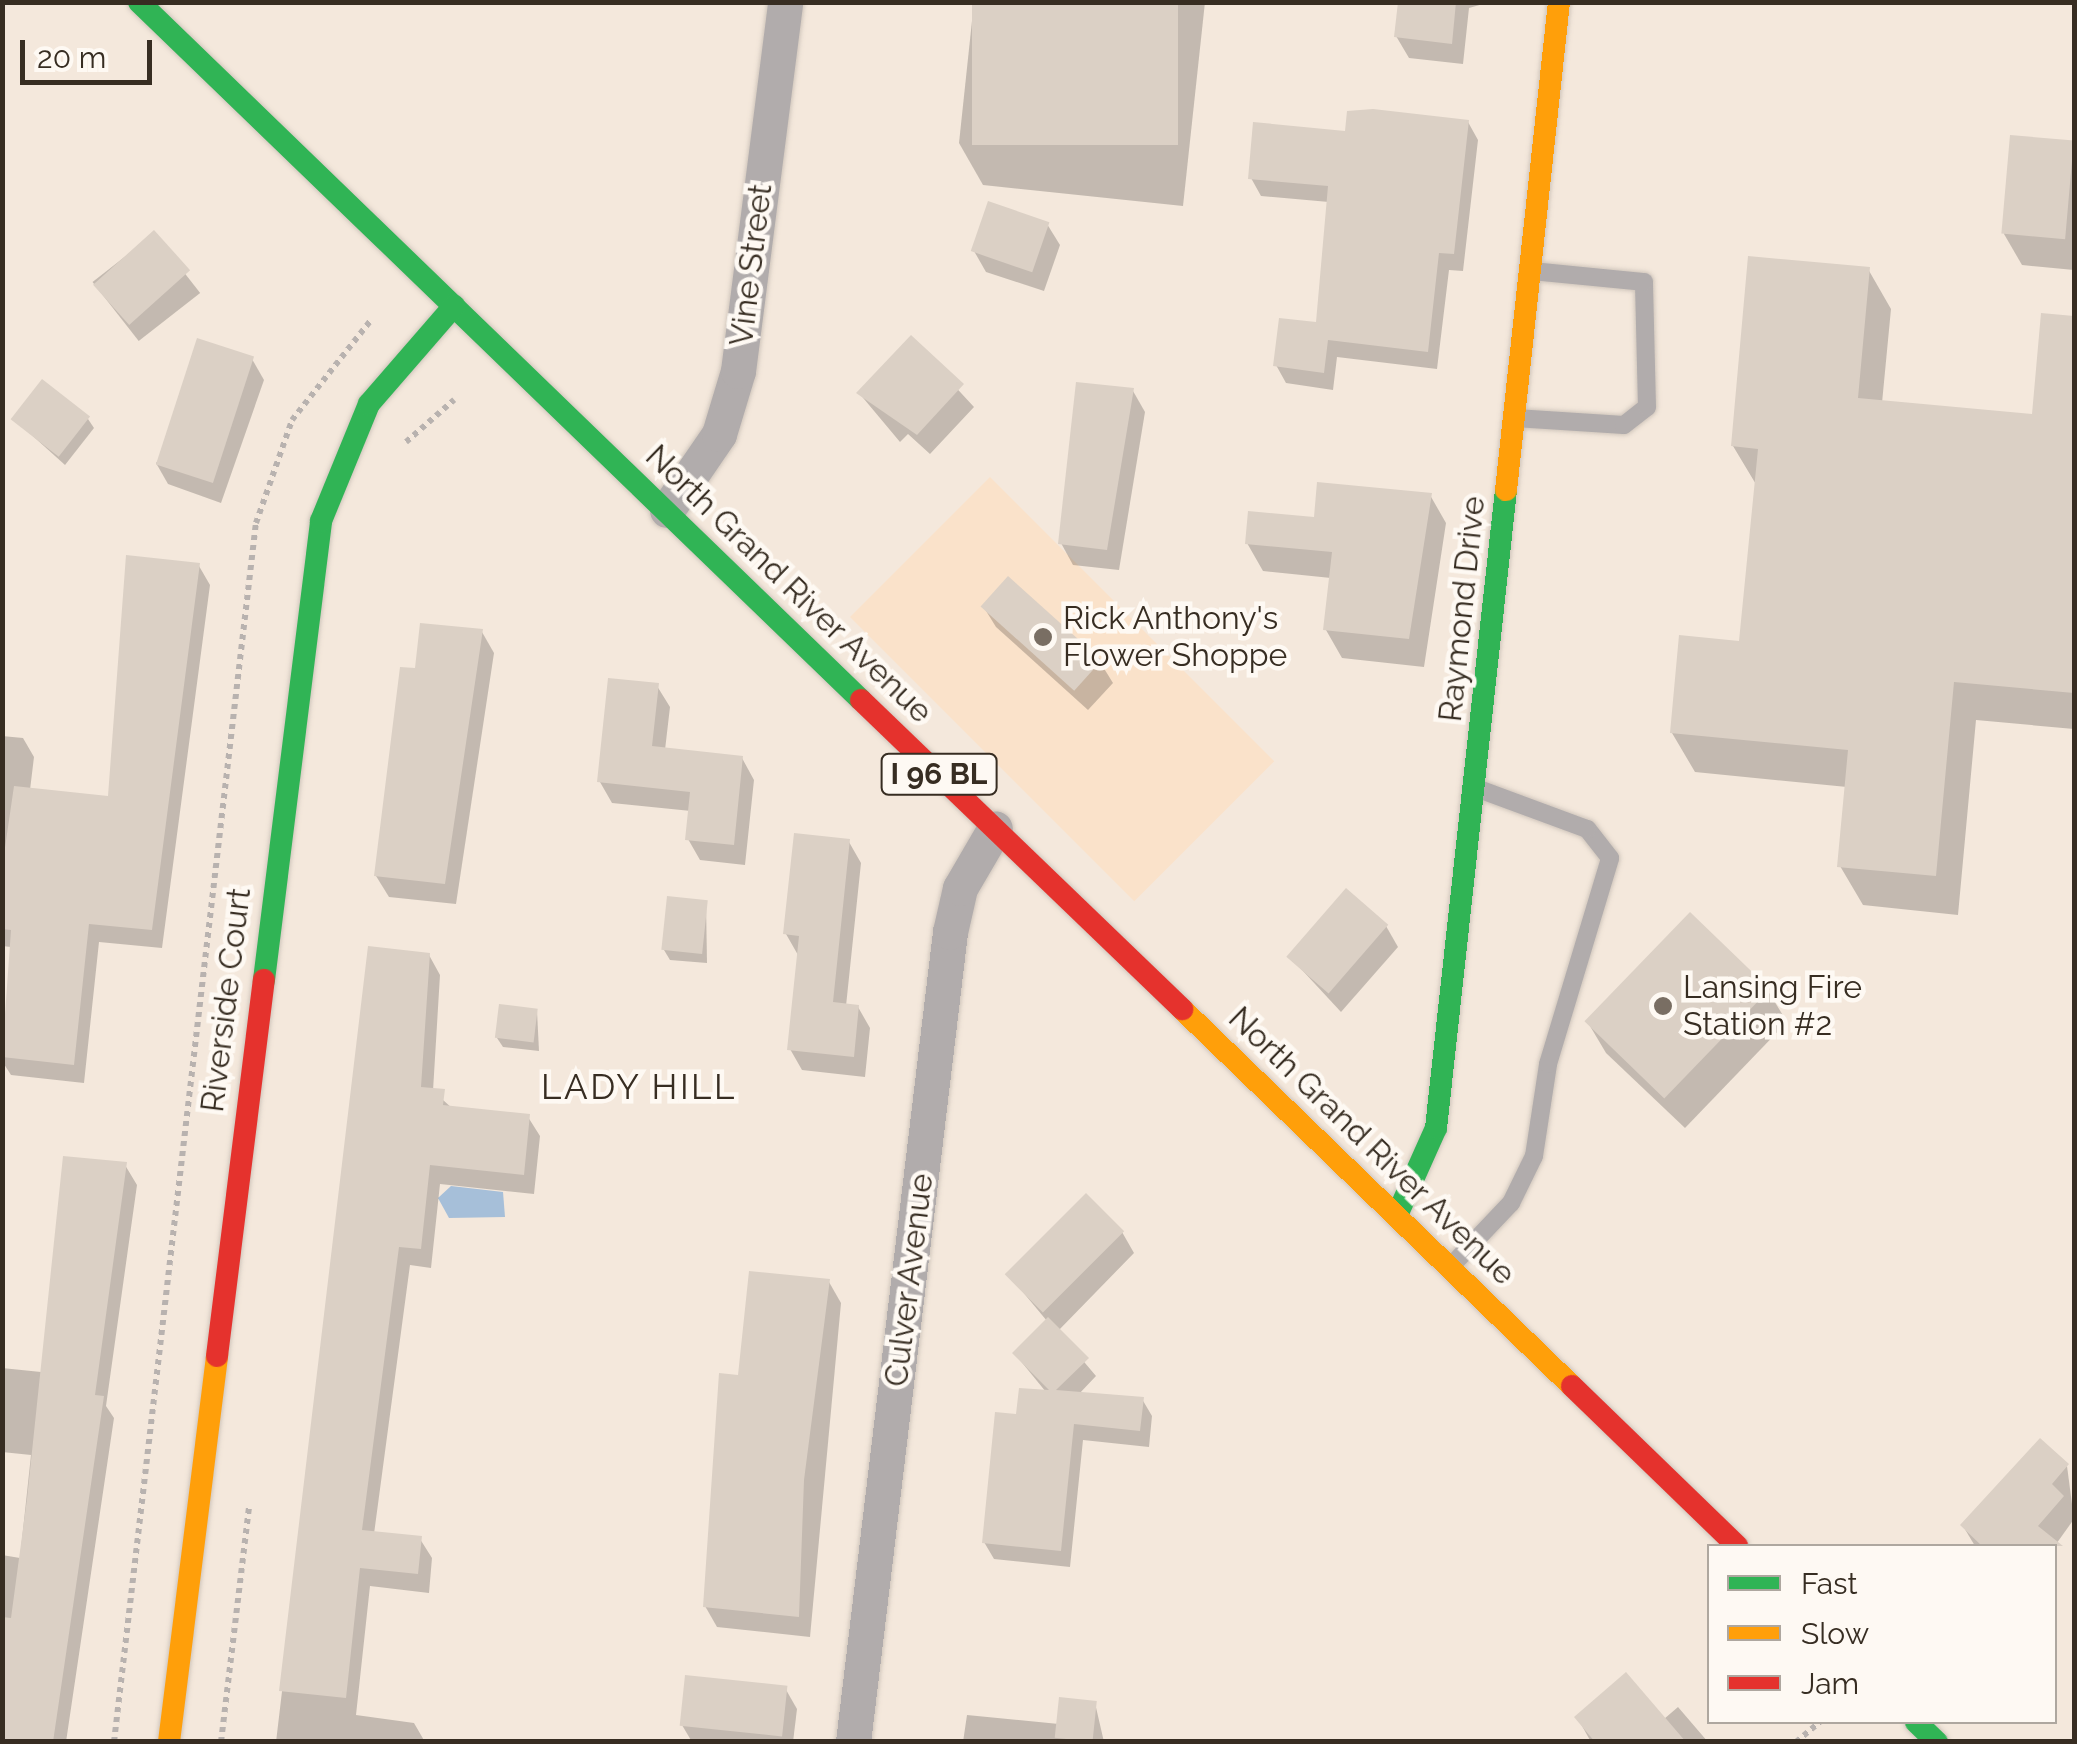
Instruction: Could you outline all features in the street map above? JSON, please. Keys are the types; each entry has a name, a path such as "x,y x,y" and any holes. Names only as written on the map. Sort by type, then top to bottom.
{"street":[{"name":"North Grand River Avenue","path":"140,2 1398,1213 1735,1544"},
{"name":"Vine Street","path":"667,510 720,434 738,371 785,2"},
{"name":"Raymond Drive","path":"1398,1213 1436,1128 1559,2"},
{"name":"Riverside Court","path":"169,1742 321,521 370,404 454,306"},
{"name":"Culver Avenue","path":"853,1742 950,932 960,888 995,828"},
{"path":"1918,1724 1937,1742"}],"lane":[{"path":"1514,418 1624,425 1647,407 1644,282 1530,270"},
{"path":"1450,1266 1511,1203 1534,1156 1548,1064 1610,858 1588,829 1476,788"}],"path":[{"path":"114,1742 256,522 292,420 371,320"},
{"path":"400,452 454,400"},
{"path":"221,1742 252,1485"},
{"path":"1796,1742 1818,1724"}],"shaded area":[{"path":"990,477 1274,761 1134,901 850,617"}],"water":[{"path":"451,1186 503,1192 505,1217 449,1218 438,1198"}],"building":[{"path":"972,2 1178,2 1178,145 972,145"},
{"path":"1398,2 1456,2 1452,44 1394,37"},
{"path":"1373,109 1469,120 1454,254 1439,253 1428,352 1328,340 1324,373 1273,366 1279,318 1316,322 1328,186 1248,179 1253,122 1345,131 1347,111"},
{"path":"2010,135 2074,141 2065,239 2001,234"},
{"path":"988,201 1049,222 1032,272 971,251"},
{"path":"154,230 190,270 129,325 93,285"},
{"path":"1748,256 1870,267 1858,398 2032,414 2041,313 2074,316 2074,693 1954,682 1936,876 1837,867 1848,750 1670,733 1679,635 1739,641 1758,449 1731,446"},
{"path":"911,335 964,384 917,435 856,393"},
{"path":"197,338 254,357 213,483 156,464"},
{"path":"42,379 90,417 59,457 11,419"},
{"path":"1076,382 1134,388 1107,550 1058,544"},
{"path":"1317,482 1432,493 1409,639 1323,630 1332,552 1245,544 1248,511 1314,517"},
{"path":"126,555 200,563 152,930 89,924 74,1065 2,1057 11,930 2,929 2,868 14,786 108,796"},
{"path":"1008,576 1102,660 1074,691 981,606"},
{"path":"420,623 483,629 445,884 374,876 400,667 415,668"},
{"path":"608,678 659,683 652,746 743,756 734,845 685,840 690,792 597,782"},
{"path":"794,833 850,839 833,1002 859,1005 854,1057 787,1050 799,936 783,934"},
{"path":"1346,888 1388,925 1329,993 1286,957"},
{"path":"667,896 708,900 702,954 661,950"},
{"path":"1690,912 1770,989 1664,1098 1584,1021"},
{"path":"368,946 430,953 421,1087 445,1089 443,1105 530,1114 524,1175 430,1165 421,1249 399,1247 362,1530 422,1536 418,1574 360,1568 346,1698 279,1691"},
{"path":"499,1004 538,1009 534,1042 495,1038"},
{"path":"63,1156 127,1162 95,1395 104,1396 53,1742 2,1742 2,1617 11,1618 27,1499"},
{"path":"1086,1193 1124,1231 1043,1313 1005,1274"},
{"path":"749,1271 830,1279 804,1480 799,1617 703,1607 719,1373 738,1375"},
{"path":"1048,1317 1089,1358 1056,1390 1144,1397 1140,1431 1074,1424 1061,1551 982,1543 995,1412 1016,1414 1019,1388 1049,1390 1012,1353"},
{"path":"2040,1438 2069,1464 2052,1484 2064,1496 2038,1526 2063,1546 1980,1544 1960,1525"},
{"path":"1626,1672 1686,1742 1595,1742 1574,1717"},
{"path":"685,1675 787,1686 782,1736 680,1726"},
{"path":"1059,1697 1097,1701 1093,1742 1055,1738"}],"traffic: fast":[{"path":"139,2 861,700"},
{"path":"264,980 321,521 369,404 454,306"},
{"path":"1398,1213 1436,1128 1506,490"},
{"path":"1918,1724 1937,1742"}],"traffic: slow":[{"path":"1506,490 1559,2"},
{"path":"1182,1009 1572,1386"},
{"path":"169,1742 217,1356"}],"traffic: jam":[{"path":"861,700 1182,1009"},
{"path":"217,1356 264,980"},
{"path":"1572,1386 1735,1544"}],"place":[{"name":"Rick Anthony's Flower Shoppe","path":"1043,637"},
{"name":"Lansing Fire Station #2","path":"1663,1006"}],"district":[{"name":"LADY HILL","path":"639,1087"}]}
